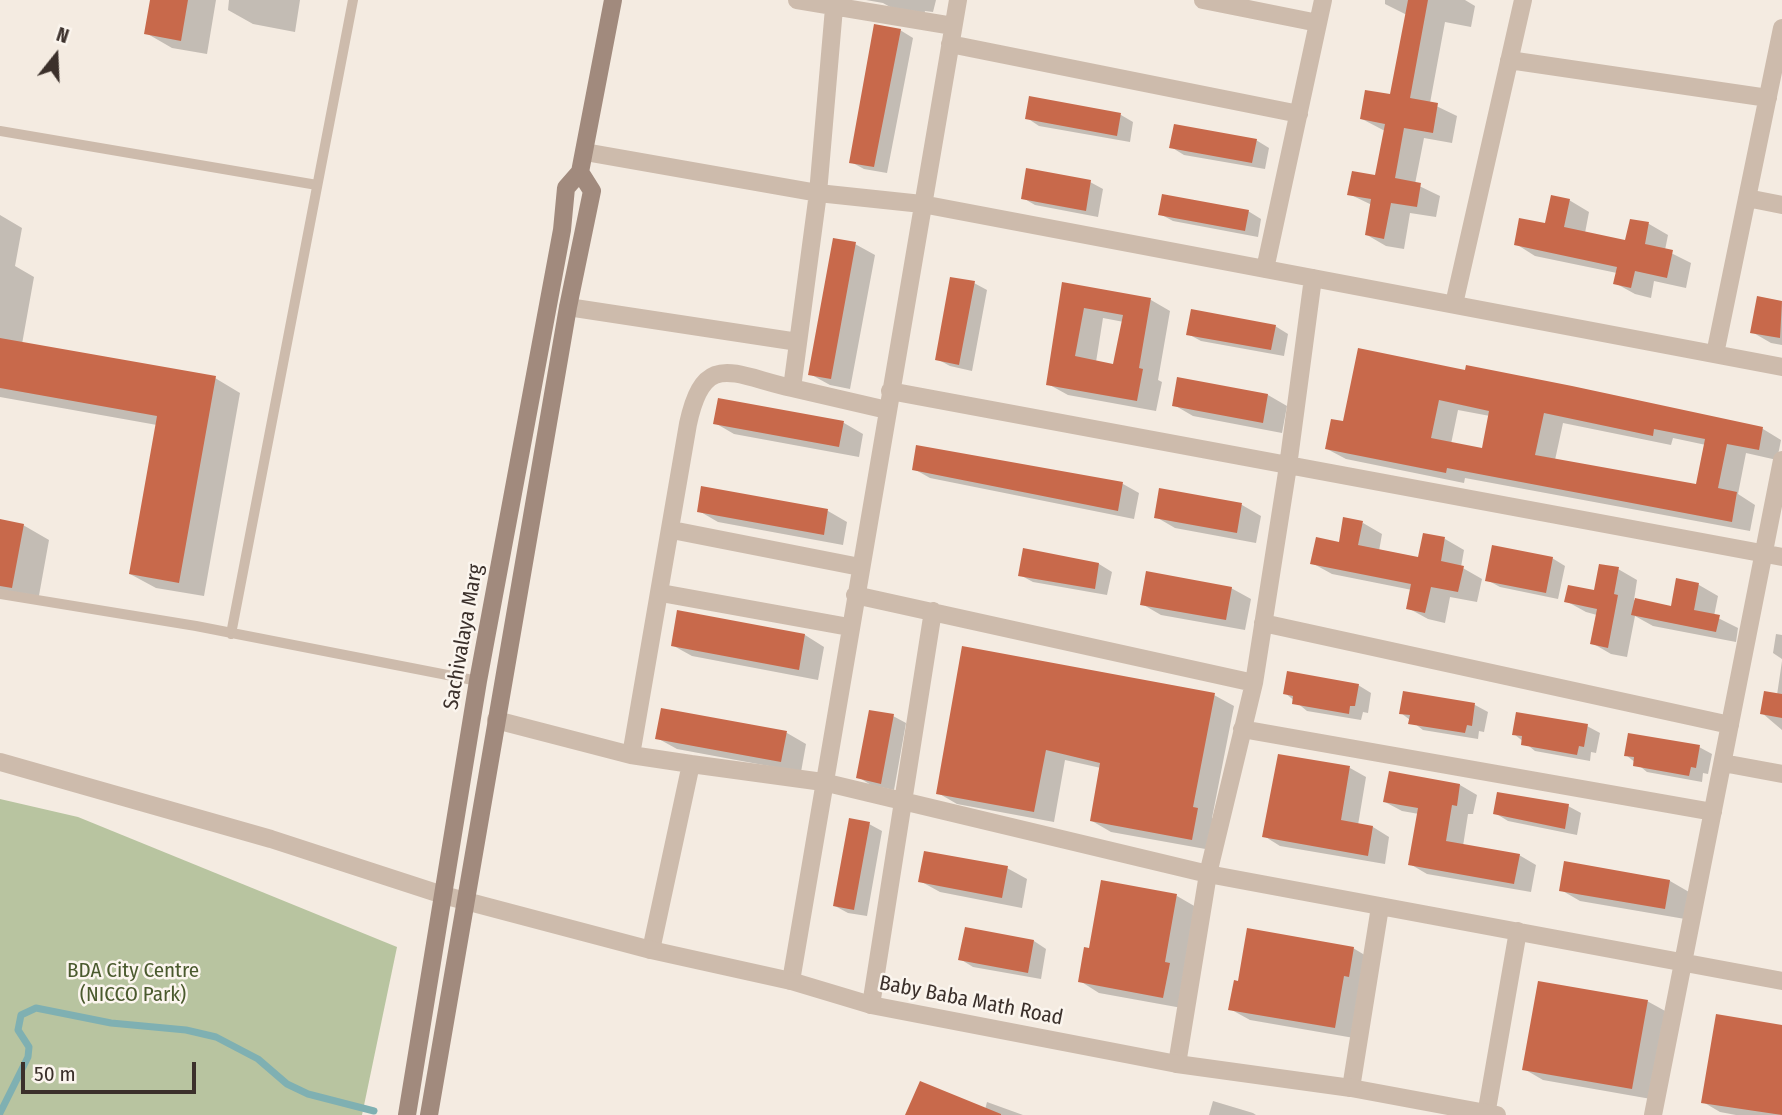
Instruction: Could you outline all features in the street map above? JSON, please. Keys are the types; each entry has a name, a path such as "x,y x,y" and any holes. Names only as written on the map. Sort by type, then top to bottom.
{"main road":[{"name":"Sachivalaya Marg","path":"407,1115 478,681 562,230 566,188 580,172 585,152 613,0"},
{"path":"429,1115 568,307 592,191 580,172"}],"street":[{"path":"796,0 953,26"},
{"path":"791,981 822,782 958,0"},
{"path":"1203,0 1318,23"},
{"path":"1265,269 1323,0"},
{"path":"1454,304 1523,0"},
{"path":"792,388 818,193 834,8"},
{"path":"1715,354 1782,27"},
{"path":"950,44 1299,114"},
{"path":"1509,60 1768,98"},
{"path":"585,152 818,193 922,204 1782,367"},
{"path":"1747,198 1782,205"},
{"path":"1177,1064 1208,874 1254,683 1288,466 1313,278"},
{"path":"568,307 798,342"},
{"path":"631,755 672,530 688,424 699,386 710,375 723,373 887,410"},
{"path":"890,391 1782,557"},
{"path":"1653,1115 1782,460"},
{"path":"672,530 860,567"},
{"path":"661,593 849,626"},
{"path":"855,595 1254,683"},
{"path":"871,1006 933,611"},
{"path":"1263,623 1730,725"},
{"path":"496,720 631,755 822,782 1208,874 1782,981"},
{"path":"1242,729 1713,812"},
{"name":"Baby Baba Math Road","path":"0,762 271,839 355,869 465,902 650,950 791,981 871,1006 1177,1064 1351,1088 1490,1114"},
{"path":"1723,763 1782,774"},
{"path":"650,950 691,764"},
{"path":"1351,1088 1380,907"},
{"path":"1490,1114 1518,931"}],"lane":[{"path":"231,634 353,0"},
{"path":"0,131 317,185"},
{"path":"0,594 478,681"}],"green space":[{"name":"BDA City Centre (NICCO Park)","path":"0,799 78,817 397,947 362,1115 0,1115"}],"building":[{"path":"150,0 188,0 181,41 144,34"},
{"path":"1408,0 1428,0 1410,98 1438,103 1433,133 1404,128 1395,178 1421,183 1417,207 1391,203 1384,239 1365,235 1371,199 1347,195 1352,171 1375,175 1385,124 1360,119 1365,90 1390,94"},
{"path":"874,24 901,29 874,167 849,163"},
{"path":"1029,96 1121,113 1117,136 1025,119"},
{"path":"1174,124 1257,139 1252,163 1169,148"},
{"path":"1026,168 1091,180 1086,211 1021,199"},
{"path":"1162,194 1249,210 1245,231 1158,215"},
{"path":"1551,195 1570,199 1564,227 1625,240 1630,219 1649,222 1645,244 1673,250 1667,278 1635,271 1631,288 1613,284 1617,267 1514,245 1519,218 1545,223"},
{"path":"833,238 856,242 831,379 808,375"},
{"path":"950,277 975,281 959,365 935,360"},
{"path":"1062,282 1151,298 1139,368 1143,369 1137,401 1046,385","holes":["1084,308 1123,315 1113,364 1075,356"]},
{"path":"1757,296 1782,301 1780,338 1750,333"},
{"path":"1191,309 1276,325 1271,350 1186,335"},
{"path":"0,338 216,376 179,583 129,574 157,416 0,388"},
{"path":"1358,348 1465,370 1466,365 1763,427 1759,450 1727,444 1718,488 1737,492 1732,522 1447,468 1446,473 1325,449 1331,419 1343,421","holes":["1439,400 1489,411 1482,448 1431,438","1544,413 1653,436 1654,429 1705,439 1696,484 1535,455"]},
{"path":"1177,377 1268,394 1263,423 1172,406"},
{"path":"718,398 844,421 839,447 713,424"},
{"path":"916,445 1123,482 1118,511 912,470"},
{"path":"701,486 828,509 824,535 697,512"},
{"path":"1159,488 1242,503 1237,533 1154,518"},
{"path":"1343,517 1363,521 1358,545 1418,557 1423,533 1445,537 1441,561 1464,566 1458,592 1431,587 1425,613 1406,609 1411,584 1310,564 1316,537 1339,542"},
{"path":"0,519 24,524 12,588 0,586"},
{"path":"1492,545 1553,557 1546,593 1485,581"},
{"path":"1023,548 1099,563 1095,589 1018,576"},
{"path":"1599,564 1619,567 1614,594 1618,595 1608,648 1590,644 1597,609 1564,602 1568,585 1594,590"},
{"path":"1146,571 1232,587 1226,620 1140,605"},
{"path":"1676,578 1699,583 1694,610 1720,615 1716,632 1631,615 1635,598 1671,606"},
{"path":"677,610 805,634 799,670 671,646"},
{"path":"962,646 1215,693 1193,807 1198,808 1192,840 1090,821 1100,763 1046,750 1034,812 936,794"},
{"path":"1287,671 1359,684 1355,706 1350,706 1349,714 1292,704 1293,696 1283,694"},
{"path":"1403,691 1475,703 1472,726 1467,725 1465,733 1408,724 1410,715 1399,714"},
{"path":"1764,691 1782,694 1782,718 1760,714"},
{"path":"661,708 787,731 781,762 655,739"},
{"path":"869,710 894,714 881,784 856,778"},
{"path":"1516,712 1588,724 1584,747 1579,746 1577,755 1521,745 1522,736 1512,735"},
{"path":"1628,733 1700,745 1696,768 1691,767 1689,776 1633,766 1634,757 1624,756"},
{"path":"1278,754 1350,766 1341,820 1373,826 1368,856 1262,837"},
{"path":"1389,771 1460,784 1457,806 1452,805 1446,841 1520,854 1514,884 1408,865 1418,808 1383,802"},
{"path":"1497,792 1569,804 1565,829 1493,814"},
{"path":"849,818 870,822 854,910 833,906"},
{"path":"924,851 1008,866 1002,898 918,882"},
{"path":"1564,861 1670,880 1665,909 1559,891"},
{"path":"1101,880 1177,894 1165,962 1170,963 1163,998 1078,982 1084,947 1089,948"},
{"path":"965,927 1034,940 1028,973 958,960"},
{"path":"1247,928 1354,947 1349,977 1344,976 1335,1028 1228,1010 1234,980 1238,981"},
{"path":"1538,981 1648,1000 1632,1089 1522,1070"},
{"path":"1716,1014 1782,1025 1782,1115 1701,1103"},
{"path":"920,1081 1001,1114 1001,1115 905,1115"}],"waterway":[{"path":"0,1113 28,1057 29,1047 18,1030 21,1015 36,1008 111,1023 186,1030 216,1037 258,1059 287,1084 308,1094 374,1111"}]}
